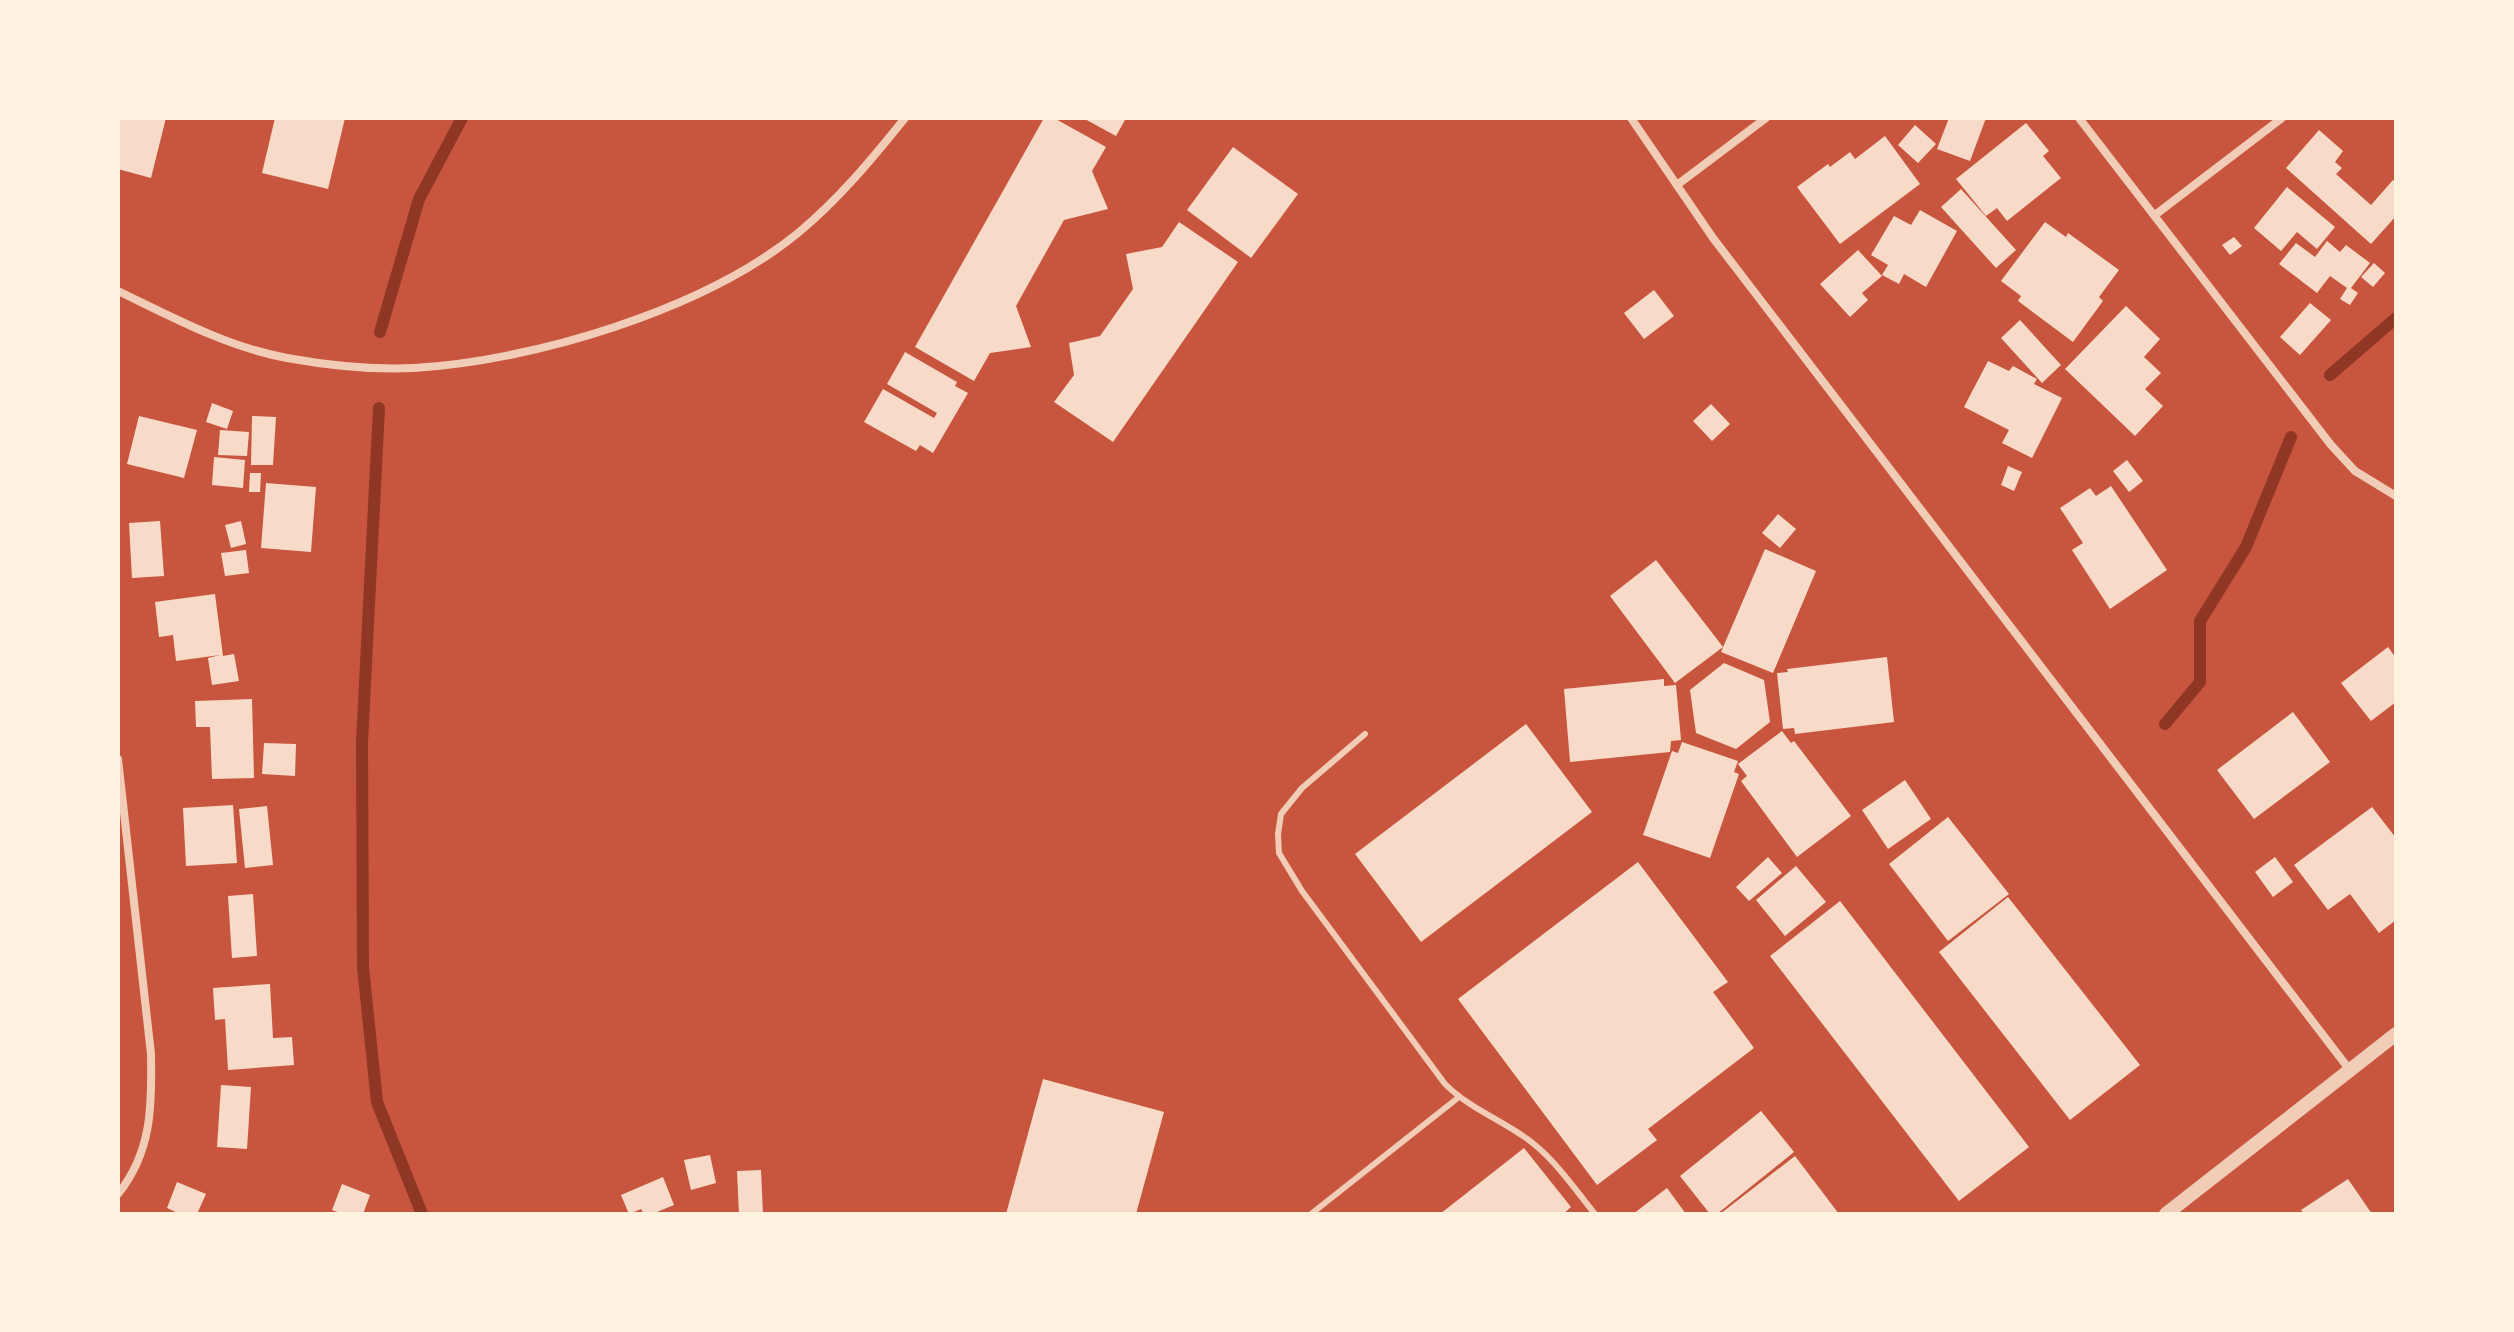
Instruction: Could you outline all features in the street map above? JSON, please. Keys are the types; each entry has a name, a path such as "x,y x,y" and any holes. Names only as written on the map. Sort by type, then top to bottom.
{"street":[{"path":"118,291 219,338 286,358 412,368 492,358 591,335 674,305 748,266 797,234 848,186 905,118"},
{"path":"1631,118 1713,238 2349,1069"},
{"path":"1677,185 1766,118"},
{"path":"2079,118 2331,445 2355,471 2396,496"},
{"path":"2155,215 2282,118"},
{"path":"118,759 151,1054 152,1097 149,1131 141,1156 118,1194"},
{"path":"2166,1214 2396,1034"}],"lane":[{"path":"1365,734 1302,788 1281,814 1279,853 1319,914 1427,1060 1459,1097 1526,1137 1554,1162 1595,1214"},
{"path":"1311,1214 1459,1097"}],"building":[{"path":"118,118 166,118 151,178 118,169"},
{"path":"275,118 345,118 328,189 262,173"},
{"path":"1044,118 1054,118 1106,147 1092,171 1108,209 1064,220 1016,306 1031,347 990,353 974,381 915,347"},
{"path":"1083,118 1126,118 1116,136"},
{"path":"1949,118 1986,118 1970,161 1937,149"},
{"path":"2026,123 2049,151 2043,156 2061,178 2007,221 1997,208 1986,216 1956,179"},
{"path":"1915,125 1936,144 1918,163 1898,145"},
{"path":"2319,130 2343,151 2335,162 2342,168 2336,174 2371,205 2393,180 2396,182 2396,216 2371,244 2286,168"},
{"path":"1885,136 1920,184 1840,244 1797,187 1850,152 1855,159"},
{"path":"1233,147 1298,194 1251,258 1187,210"},
{"path":"2287,187 2335,227 2317,249 2297,232 2281,251 2254,228"},
{"path":"1961,189 2016,250 1996,268 1941,207"},
{"path":"1920,210 1957,231 1926,287 1904,274 1899,284 1882,275 1888,265 1871,255 1894,216 1911,225"},
{"path":"1179,222 1238,262 1113,442 1054,402 1074,375 1069,343 1100,336 1133,289 1126,254 1162,247"},
{"path":"2045,222 2066,237 2068,233 2119,270 2099,297 2103,301 2073,342 2018,301 2021,296 2001,281"},
{"path":"2234,237 2242,246 2230,255 2222,245"},
{"path":"2327,241 2340,252 2346,245 2370,263 2351,288 2358,293 2350,305 2340,299 2347,288 2330,276 2317,293 2279,264 2296,243 2315,257"},
{"path":"1858,250 1882,276 1862,293 1868,300 1850,317 1820,284"},
{"path":"2374,263 2385,273 2373,287 2361,277"},
{"path":"1654,290 1674,316 1644,339 1624,313"},
{"path":"2310,303 2331,320 2300,355 2280,337"},
{"path":"2126,306 2160,339 2144,357 2161,373 2145,389 2163,406 2135,436 2065,369"},
{"path":"2020,320 2061,365 2042,383 2001,338"},
{"path":"905,352 957,382 955,386 968,393 933,453 920,445 916,451 864,422 883,389 934,418 937,413 887,384"},
{"path":"1988,361 2009,371 2013,366 2037,379 2034,384 2062,398 2032,458 2002,443 2009,430 1964,407"},
{"path":"212,403 233,411 227,429 206,422"},
{"path":"1711,404 1730,424 1712,441 1693,421"},
{"path":"139,416 197,430 184,478 127,464"},
{"path":"252,416 276,417 273,465 251,465"},
{"path":"220,430 249,432 247,456 218,455"},
{"path":"214,457 245,460 243,488 212,485"},
{"path":"2127,460 2143,481 2129,492 2113,471"},
{"path":"2008,466 2022,472 2014,491 2001,485"},
{"path":"250,473 261,473 260,492 249,492"},
{"path":"266,483 316,487 311,552 261,548"},
{"path":"2111,486 2167,570 2110,609 2072,550 2083,543 2060,508 2090,488 2096,496"},
{"path":"1778,514 1796,529 1780,548 1762,533"},
{"path":"160,521 164,576 132,578 129,523"},
{"path":"241,521 246,544 231,548 225,525"},
{"path":"1765,549 1816,571 1773,673 1721,652"},
{"path":"246,550 249,573 225,576 221,553"},
{"path":"1656,560 1723,647 1675,683 1610,596"},
{"path":"215,594 223,656 234,654 239,681 212,685 208,658 220,655 176,661 173,635 159,637 155,602"},
{"path":"2388,647 2396,658 2396,702 2371,721 2341,683"},
{"path":"1887,657 1894,722 1795,734 1794,728 1783,729 1777,673 1788,672 1787,669"},
{"path":"1724,663 1764,680 1770,722 1736,749 1696,733 1690,690"},
{"path":"1664,679 1664,686 1676,685 1681,740 1671,741 1670,752 1570,762 1564,689"},
{"path":"252,699 254,778 212,779 210,727 196,727 195,701"},
{"path":"2293,712 2330,762 2254,819 2217,770"},
{"path":"1526,724 1592,812 1421,942 1355,854"},
{"path":"1782,731 1791,743 1794,741 1851,816 1797,857 1741,781 1747,776 1738,764"},
{"path":"1682,742 1738,761 1734,772 1739,774 1710,858 1643,835 1672,751 1678,753"},
{"path":"264,743 296,744 295,776 262,774"},
{"path":"1905,780 1931,819 1888,849 1862,810"},
{"path":"233,805 237,863 186,866 183,808"},
{"path":"267,806 273,865 245,868 239,809"},
{"path":"2372,807 2396,838 2396,920 2379,933 2350,894 2328,910 2294,865"},
{"path":"1948,817 2009,894 1948,941 1889,864"},
{"path":"1768,857 1782,873 1749,901 1736,887"},
{"path":"2275,857 2293,882 2273,897 2255,872"},
{"path":"1638,862 1728,982 1713,992 1754,1048 1648,1129 1657,1140 1597,1185 1458,999"},
{"path":"1796,866 1826,902 1785,936 1756,900"},
{"path":"253,894 257,956 232,958 228,896"},
{"path":"2008,897 2140,1065 2070,1120 1939,952"},
{"path":"1840,901 2029,1147 1959,1201 1770,956"},
{"path":"270,984 273,1038 292,1037 294,1065 228,1070 225,1019 215,1020 213,988"},
{"path":"1043,1079 1164,1112 1136,1214 1006,1214"},
{"path":"221,1085 251,1087 247,1149 217,1147"},
{"path":"1761,1111 1794,1152 1717,1214 1710,1214 1680,1176"},
{"path":"1524,1148 1571,1207 1563,1214 1440,1214"},
{"path":"710,1155 716,1183 691,1190 684,1160"},
{"path":"1795,1156 1839,1214 1720,1214"},
{"path":"761,1170 763,1214 739,1214 737,1171"},
{"path":"663,1177 674,1205 652,1214 644,1214 641,1209 629,1214 621,1195"},
{"path":"2348,1179 2372,1214 2304,1214 2301,1210"},
{"path":"177,1182 206,1194 197,1214 180,1214 167,1208"},
{"path":"342,1184 370,1195 363,1214 343,1214 332,1210"},
{"path":"1667,1188 1686,1214 1633,1214"}],"waterway":[{"path":"380,332 419,199 462,118"},
{"path":"2330,375 2396,318"},
{"path":"379,408 362,742 363,967 377,1102 422,1214"},
{"path":"2165,724 2200,682 2200,621 2246,547 2291,437"}]}
